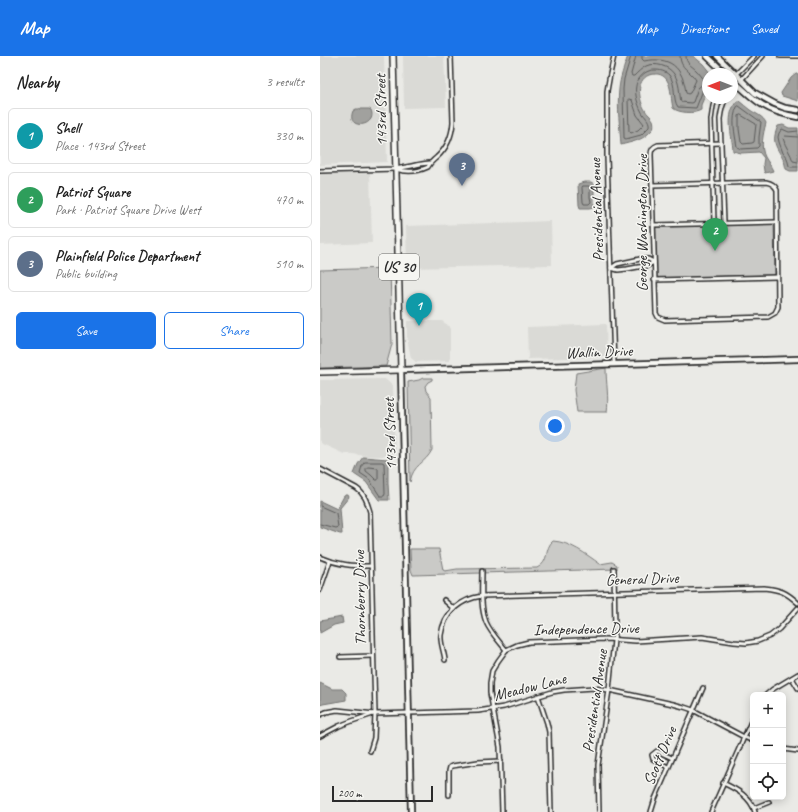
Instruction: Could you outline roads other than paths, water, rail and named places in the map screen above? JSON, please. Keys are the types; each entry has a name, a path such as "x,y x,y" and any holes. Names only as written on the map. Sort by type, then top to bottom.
{"main road":[{"name":"143rd Street","path":"393,56 401,370"},
{"path":"320,372 401,370"}],"street":[{"path":"320,171 396,169 430,163 444,150 452,133 451,56"},
{"name":"Presidential Avenue","path":"614,56 607,91 607,157 612,268 614,364"},
{"path":"707,56 720,68"},
{"path":"717,56 730,68"},
{"path":"738,72 754,56"},
{"path":"738,83 763,56"},
{"path":"780,56 798,56"},
{"path":"738,76 755,93 785,108 798,110"},
{"path":"738,85 753,99 764,106 778,113 798,117"},
{"path":"714,104 711,120 711,144 714,222"},
{"path":"723,104 720,119 724,222"},
{"name":"George Washington Drive","path":"721,143 658,145 652,149 656,313 658,317 665,320 768,317 775,313 778,307 777,277"},
{"path":"652,185 770,182 776,187 777,190 777,277 654,280"},
{"path":"653,224 777,222"},
{"path":"640,259 648,259 654,262 648,266 627,269 618,270 612,268 617,264 640,259"},
{"name":"Wallin Drive","path":"401,370 798,359"},
{"name":"143rd Street","path":"401,370 410,812"},
{"name":"Thornberry Drive","path":"320,469 362,492 370,512 375,714 374,738 370,751"},
{"path":"320,557 330,562 343,565 371,566"},
{"path":"320,590 330,562"},
{"name":"Presidential Avenue","path":"599,812 598,765 616,630 614,569"},
{"path":"482,571 482,596 486,621 490,629 506,650 492,671 490,684 490,693 498,732 501,761 502,812"},
{"name":"General Drive","path":"454,609 467,600 482,596 764,588 776,589 785,592 798,603"},
{"path":"444,600 454,609 448,616 441,635 445,660"},
{"name":"Independence Drive","path":"506,650 529,642 606,639 636,641 702,637 746,643 758,641 770,636 779,629 798,608"},
{"path":"340,657 373,656"},
{"path":"770,692 798,674"},
{"path":"792,678 798,688"},
{"name":"Meadow Lane","path":"320,715 337,710 375,714 478,711 504,707 538,696 564,690 594,688 673,704 693,710 750,740"},
{"name":"Scott Drive","path":"651,812 668,767 703,688"},
{"path":"538,696 549,732 551,812"},
{"name":"Meadow Lane","path":"320,736 339,726 375,714"},
{"path":"711,812 750,724"},
{"path":"786,749 798,751"},
{"path":"668,767 653,759 652,755 657,752 672,758"},
{"path":"449,794 450,767 467,763 501,761"},
{"path":"723,783 736,789 746,797 754,808 755,812"},
{"path":"754,808 769,802"}],"water":[{"path":"628,56 693,56 706,68 702,68 701,110 682,112 675,110 673,108 669,83 663,76 658,74 649,75 640,86 640,96 643,106 653,121 653,129 643,138 621,145 618,96 621,77"},
{"path":"798,74 798,101 782,96 781,93 791,78"},
{"path":"739,101 765,121 766,123 762,145 763,153 773,171 765,173 763,164 764,158 759,152 741,153 733,151 730,118 735,104 738,104"},
{"path":"356,109 371,110 372,116 370,120 362,124 353,122 353,111"},
{"path":"783,125 789,128 798,128 798,171 790,171 786,169 784,160 775,144 775,136 778,126"},
{"path":"591,182 594,184 594,207 580,208 578,184"},
{"path":"363,457 388,459 389,500 379,500 366,482 354,474"},
{"path":"346,495 349,497 340,508 342,534 320,527 320,501 337,509"},
{"path":"342,617 343,623 334,625 320,633 320,621"},
{"path":"320,683 332,689 342,689 346,693 346,700 320,705"}],"place":[{"name":"Plainfield Police Department","path":"462,186"},
{"name":"Patriot Square","path":"715,251"},
{"name":"Shell","path":"419,326"}]}
